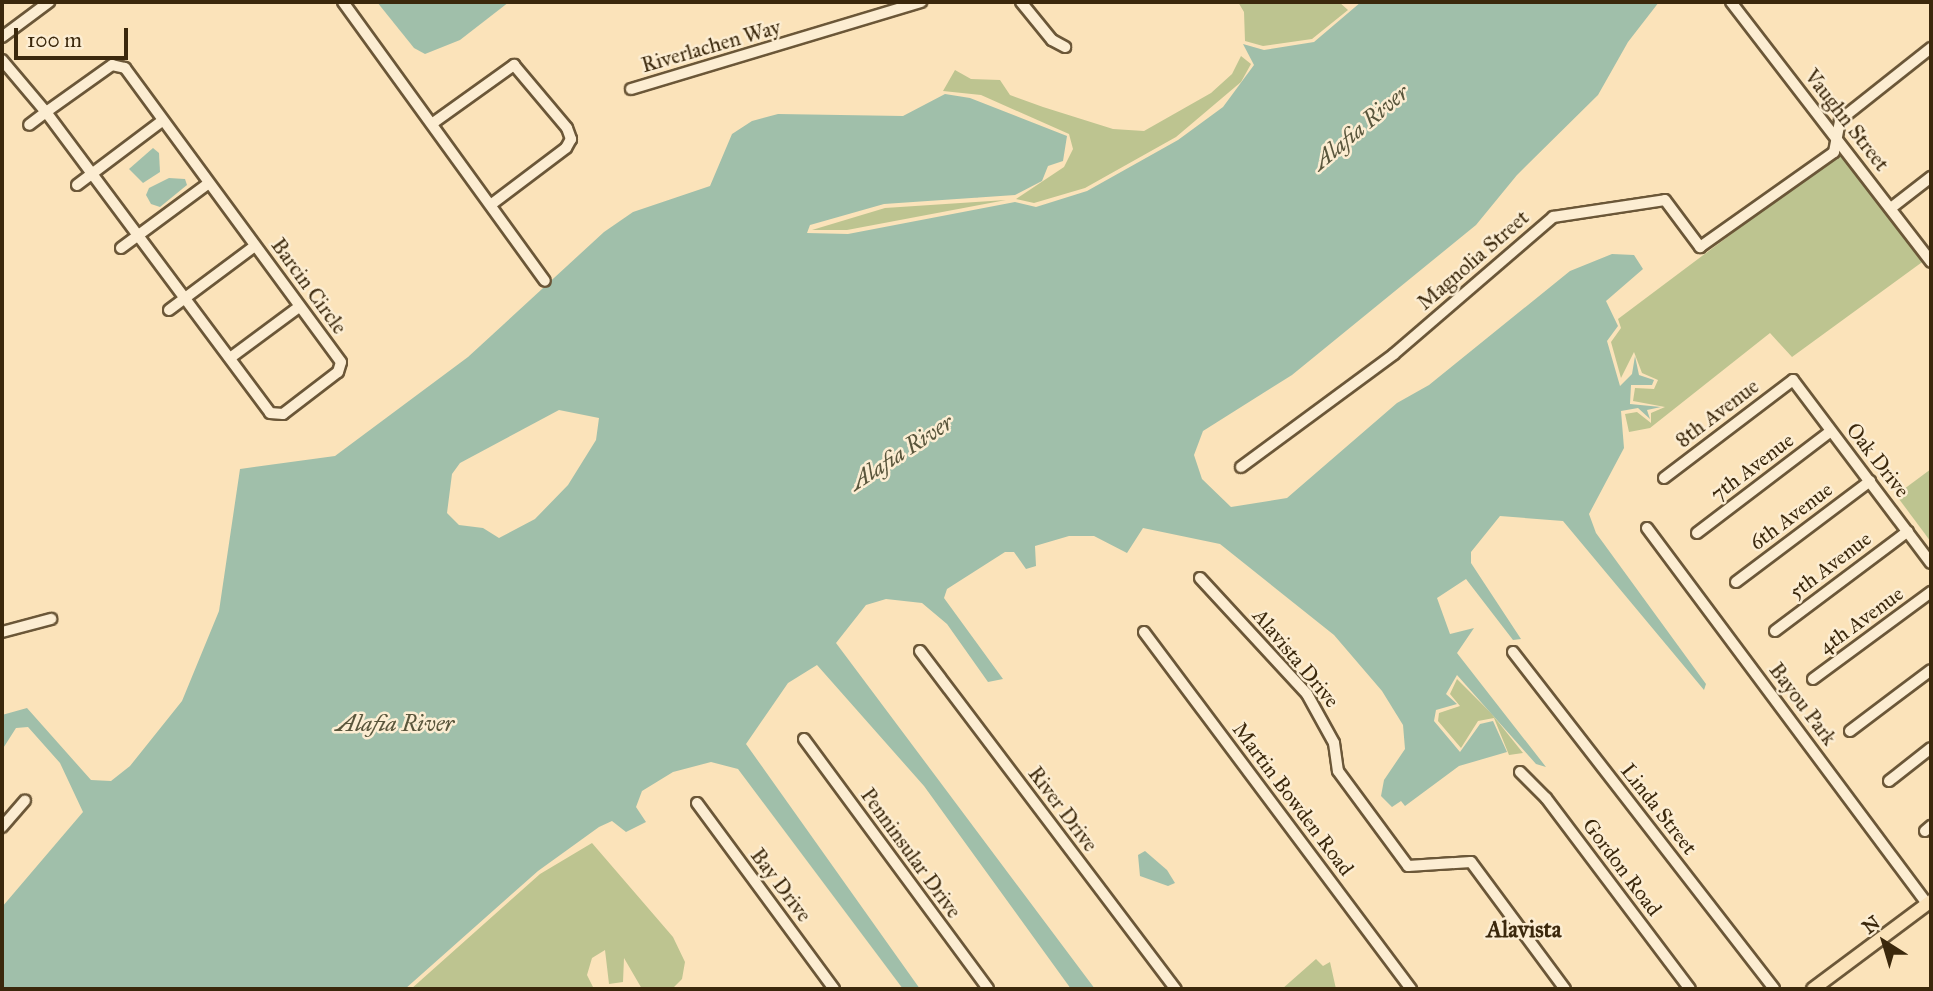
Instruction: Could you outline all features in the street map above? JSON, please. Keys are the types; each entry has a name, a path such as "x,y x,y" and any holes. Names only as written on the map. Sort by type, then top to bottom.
{"main road":[{"path":"1813,989 1929,903"}],"street":[{"path":"2,37 49,2"},
{"path":"343,2 492,204 545,281"},
{"name":"Riverlachen Way","path":"631,89 921,2"},
{"path":"1021,2 1052,40 1065,47"},
{"name":"Vaughn Street","path":"1731,2 1931,262"},
{"path":"1837,138 1840,120 1931,48"},
{"name":"Barcin Circle","path":"2,60 46,112 270,413 283,414 338,372 341,362 125,68 112,65 46,112"},
{"path":"433,123 514,65 567,128 569,145 492,204"},
{"path":"29,125 46,112"},
{"path":"77,185 162,121"},
{"name":"Magnolia Street","path":"1241,467 1394,354 1553,217 1665,200 1700,247 1834,152 1837,138"},
{"path":"1891,208 1931,177"},
{"path":"121,248 209,183"},
{"path":"169,310 255,246"},
{"path":"230,358 299,307"},
{"name":"Oak Drive","path":"1793,380 1931,564"},
{"name":"8th Avenue","path":"1664,478 1793,380"},
{"name":"7th Avenue","path":"1697,533 1831,431"},
{"name":"6th Avenue","path":"1736,582 1870,481"},
{"name":"Bayou Park","path":"1647,528 1929,903"},
{"name":"5th Avenue","path":"1775,631 1908,531"},
{"name":"Alavista Drive","path":"1200,578 1307,694 1334,743 1338,771 1408,866 1471,862 1565,989"},
{"name":"4th Avenue","path":"1813,679 1931,592"},
{"path":"2,632 51,618"},
{"name":"Martin Bowden Road","path":"1144,632 1411,989"},
{"name":"River Drive","path":"920,651 1176,989"},
{"name":"Linda Street","path":"1513,652 1774,989"},
{"path":"1850,731 1931,670"},
{"name":"Penninsular Drive","path":"803,739 988,989"},
{"path":"1889,781 1931,748"},
{"name":"Gordon Road","path":"1520,772 1546,799 1690,989"},
{"path":"2,827 25,801"},
{"name":"Bay Drive","path":"697,803 834,989"}],"green space":[{"path":"1238,2 1339,2 1348,10 1312,39 1263,46 1245,41 1244,12"},
{"path":"1241,56 1251,64 1241,82 1176,137 1085,188 1034,203 1016,199 1064,167 1073,149 1069,134 981,95 943,91 955,70 971,79 1000,80 1010,95 1043,107 1113,129 1144,131 1211,93 1232,74"},
{"path":"1842,151 1925,260 1792,357 1770,333 1650,428 1629,432 1625,414 1637,412 1651,423 1651,413 1665,407 1633,401 1635,388 1654,389 1658,380 1642,373 1634,352 1621,378 1611,342 1621,328 1618,319"},
{"path":"1006,200 847,230 812,230 885,208"},
{"path":"1931,469 1931,542 1896,495"},
{"path":"1457,679 1491,713 1523,753 1509,755 1494,718 1478,721 1461,748 1438,721 1439,713 1460,706 1450,694"},
{"path":"592,843 673,937 685,962 682,979 672,989 642,989 624,958 623,982 609,984 605,950 592,958 587,975 594,989 411,989 540,874"},
{"path":"1316,959 1323,966 1330,962 1336,989 1282,989"}],"water":[{"path":"377,2 509,2 460,40 425,54 414,48"},
{"name":"Alafia River","path":"1361,2 1659,2 1628,42 1598,95 1517,175 1476,225 1292,375 1203,431 1194,455 1202,479 1231,507 1287,498 1397,403 1429,385 1570,271 1612,254 1634,255 1643,269 1606,301 1618,326 1607,341 1620,386 1632,374 1635,356 1639,375 1654,380 1652,385 1631,385 1630,404 1661,407 1647,410 1650,419 1638,408 1621,411 1624,448 1589,514 1596,533 1706,684 1704,690 1563,521 1500,516 1471,552 1471,563 1521,639 1513,640 1466,579 1437,598 1450,634 1474,628 1457,653 1546,767 1536,764 1457,675 1446,694 1457,704 1436,710 1434,721 1460,752 1480,724 1493,721 1507,752 1459,766 1405,806 1401,801 1392,807 1381,796 1384,780 1405,749 1403,725 1382,691 1334,635 1220,544 1143,528 1127,553 1094,536 1069,536 1035,546 1036,566 1026,569 1014,552 1005,552 947,589 944,598 1003,679 988,682 947,624 922,603 886,599 866,605 836,643 1095,989 1071,989 924,786 817,665 788,683 746,744 920,989 903,989 738,769 711,762 673,772 642,791 636,807 646,822 626,832 612,821 599,827 538,871 405,989 2,989 2,907 83,812 60,763 28,727 16,728 2,750 2,715 27,708 91,780 111,781 130,766 182,701 219,611 240,469 335,456 468,357 604,232 633,212 710,186 732,134 752,121 778,114 903,116 945,94 970,98 1067,136 1063,161 1048,166 1042,181 1015,195 884,204 810,225 807,233 848,234 1015,202 1036,207 1087,191 1178,140 1223,107 1254,65 1243,44 1264,50 1314,42","holes":["559,410 599,418 596,440 568,485 535,519 499,538 483,528 459,525 447,513 452,474 460,463"]},
{"path":"153,148 159,153 160,172 143,183 129,169"},
{"path":"169,178 185,179 187,185 160,207 151,204 146,195 149,188"},
{"path":"1145,851 1167,870 1175,883 1168,886 1140,876 1138,855"}],"district":[{"name":"Alavista","path":"1524,929"}]}
